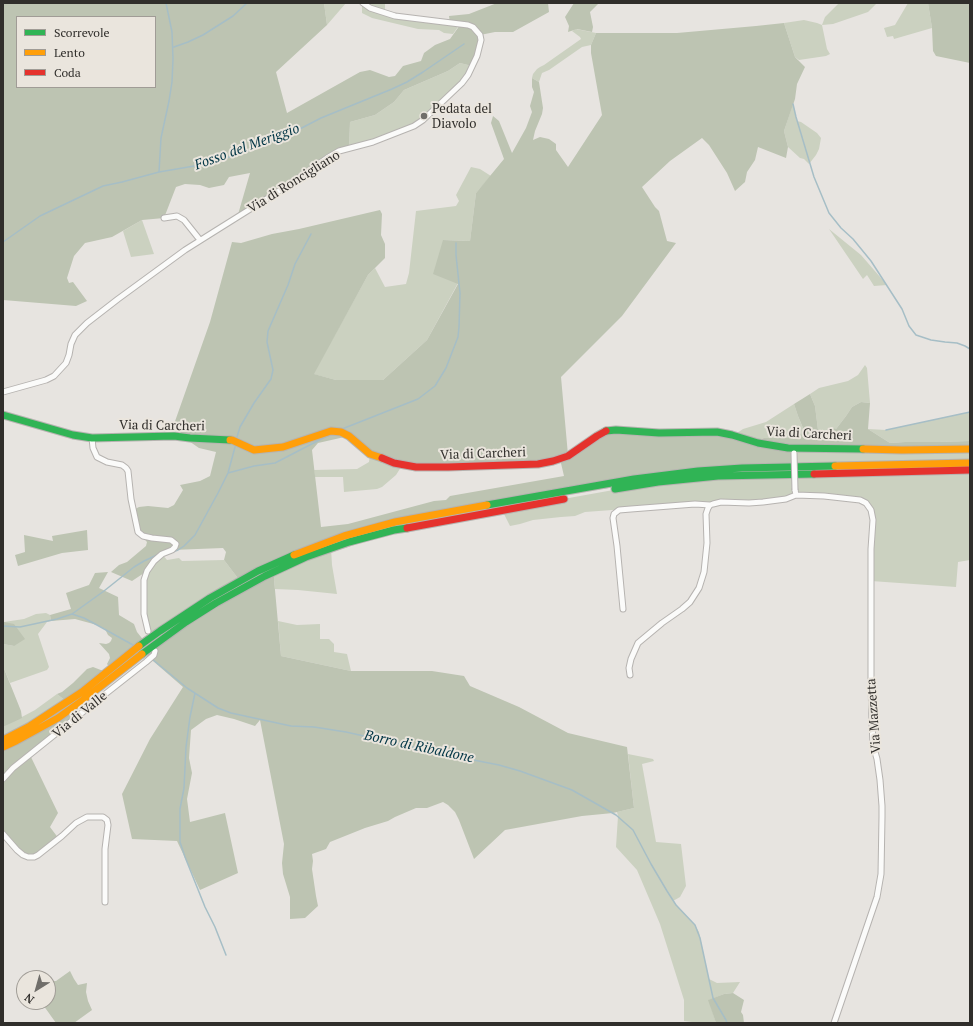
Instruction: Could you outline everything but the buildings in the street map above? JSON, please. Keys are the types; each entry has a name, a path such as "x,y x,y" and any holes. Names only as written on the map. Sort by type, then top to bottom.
{"main road":[{"name":"Via di Carcheri","path":"3,415 73,435 92,438 174,436 223,439 232,440 254,450 283,447 331,431 341,432 349,436 370,454 394,463 416,467 538,464 568,456 606,431 616,430 659,433 717,432 732,435 758,444 794,450 970,449"},
{"path":"3,740 30,726 82,692 131,652 210,598 258,571 296,554 349,534 395,522 454,511 634,479 698,471 742,468 970,463"},
{"path":"3,747 58,718 186,622 233,593 306,557 362,538 394,530 658,482 718,476 970,470"}],"street":[{"name":"Via di Roncigliano","path":"3,392 46,380 54,376 66,363 75,335 87,323 143,280 200,240 287,186 339,151 373,142 414,126 423,120 462,83 468,75 477,56 481,40 480,35 473,27 468,25 395,16 370,8 363,3"},
{"path":"164,218 177,216 184,220 200,240"},
{"path":"92,438 93,448 97,457 107,462 122,465 128,471 131,499 138,532 143,536 171,540 176,544 172,550 162,554 154,560 147,571 144,580 144,614 148,631"},
{"path":"794,450 795,492"},
{"name":"Via Mazzetta","path":"623,609 617,546 612,518 619,510 696,504 710,505 722,502 750,503 786,500 795,492 860,500 866,503 871,510 873,520 871,549 870,681 874,745 879,773 881,799 881,874 877,897 834,1023"},
{"path":"630,675 629,668 631,659 638,643 690,602 699,588 704,572 707,543 706,514 710,505"},
{"name":"Via di Valle","path":"3,779 13,768 150,658 155,651"},
{"path":"3,834 23,855 34,857 62,836 76,823 87,817 104,817 107,820 108,825 105,849 105,902"}],"green space":[{"path":"3,3 324,3 327,25 276,72 287,113 360,72 370,70 389,77 395,76 403,66 421,61 424,53 435,45 450,39 460,25 450,23 449,16 469,14 497,3 548,3 549,12 513,32 495,32 480,35 472,66 460,63 448,71 404,90 394,102 375,115 350,122 349,149 339,151 237,218 250,173 229,177 224,185 209,188 200,185 185,184 176,187 164,218 142,220 112,237 85,243 74,256 67,278 69,283 73,282 87,301 76,306 3,300"},
{"path":"324,3 346,3 327,25"},
{"path":"362,3 385,3 385,13 460,24 453,34 444,33 439,30 418,29 372,18 362,13"},
{"path":"574,3 599,3 590,12 593,27 592,32 577,29 568,32 569,26 565,17"},
{"path":"839,3 877,3 868,12 833,24 822,25 825,17"},
{"path":"908,3 928,3 932,28 894,39 893,36 887,37 884,28 895,25"},
{"path":"928,3 970,3 970,63 936,56 933,51 932,28"},
{"path":"804,20 822,25 827,49 830,54 826,56 799,60 795,57 784,23"},
{"path":"784,23 795,57 805,67 797,84 795,99 784,131 788,147 786,158 758,147 755,160 747,172 745,182 735,191 727,173 709,145 702,138 670,161 642,187 659,211 667,241 676,243 622,316 561,377 568,455 606,431 702,432 758,443 764,438 786,438 795,434 803,433 803,428 794,404 810,394 815,406 818,430 825,432 829,427 836,429 852,407 861,402 870,403 868,429 890,443 970,441 970,449 794,448 794,467 742,468 468,509 240,581 224,560 226,552 223,548 172,550 162,554 147,571 132,581 111,572 119,565 127,562 146,546 147,542 138,532 133,510 139,507 148,506 168,508 174,505 183,490 180,485 200,481 210,476 216,452 199,448 183,437 173,427 210,322 232,242 241,243 272,234 380,210 382,214 381,235 385,244 385,258 368,275 314,374 336,380 383,380 427,340 458,284 433,274 443,240 470,241 476,193 504,159 491,123 493,116 499,121 512,153 526,128 532,112 530,106 534,92 532,87 532,78 539,82 543,108 533,140 540,137 549,139 556,144 556,150 568,167 602,115 591,53 591,45 596,33 677,33","holes":["349,436 370,454 416,467 553,461 560,459 564,476 450,496 446,500 434,501 348,524 321,527 312,450 318,443"]},
{"path":"576,29 596,33 591,45 582,47 549,70 542,73 539,82 532,78 537,69 581,39 572,31"},
{"path":"460,63 472,66 468,75 423,120 349,149 350,122 375,115 394,102 404,90 448,71"},
{"path":"793,104 797,121 801,122 817,133 821,138 819,149 809,164 788,147 784,131"},
{"path":"471,167 480,169 491,176 476,193 470,241 443,240 458,283 427,340 383,380 336,380 313,374 368,275 375,268 385,287 406,284 409,273 416,211 456,206 459,201 456,195"},
{"path":"142,220 154,254 131,257 123,231"},
{"path":"829,229 861,255 887,285 874,286 867,275 863,279"},
{"path":"865,365 867,368 870,403 861,402 852,407 836,429 826,432 818,430 815,406 810,394 819,388 848,381 858,375"},
{"path":"794,404 803,428 803,433 758,443 737,433 743,429 766,422"},
{"path":"970,412 970,441 890,443 868,429 886,430"},
{"path":"794,448 970,449 970,463 794,467"},
{"path":"370,454 403,464 396,475 382,487 377,489 344,492 343,477 315,477 314,470 357,469 369,462"},
{"path":"970,470 970,560 958,562 956,587 871,581 873,520 866,503 796,495 786,499 721,502 585,512 575,516 533,520 510,526 502,510 658,482"},
{"path":"87,530 88,550 62,553 18,566 15,555 25,552 24,535 53,541 52,536"},
{"path":"331,548 332,565 337,594 275,589 275,571"},
{"path":"162,554 167,560 179,558 182,561 224,560 240,581 150,638 148,631 144,580 154,561"},
{"path":"275,571 274,579 281,656 351,671 432,671 464,676 470,686 519,707 568,733 627,747 634,808 613,813 582,816 505,830 474,859 459,820 455,812 448,805 443,802 427,808 416,808 388,821 365,828 330,842 326,849 312,854 312,869 318,906 305,918 290,919 290,897 283,874 282,863 284,844 260,720 255,726 217,715 206,719 191,730 189,758 192,773 187,799 190,822 225,813 238,873 200,890 177,841 132,839 122,794 150,739 183,687 153,661 145,652"},
{"path":"108,572 99,588 118,597 119,615 134,624 137,632 145,642 111,669 107,664 110,658 109,654 99,643 106,644 111,641 112,638 108,635 105,629 97,625 75,619 51,621 50,615 71,609 66,593 89,585 95,573"},
{"path":"46,613 50,615 51,621 47,622 38,634 49,667 47,670 10,683 3,666 3,644 14,646 4,622 24,619 36,614"},
{"path":"3,618 4,622 14,624 25,639 14,646 3,644"},
{"path":"278,621 297,625 320,624 320,639 329,639 334,644 334,652 347,654 351,671 281,656"},
{"path":"3,666 21,711 22,718 3,727"},
{"path":"93,667 106,672 67,702 57,694 73,683 87,669"},
{"path":"57,694 67,702 3,740 3,727 35,710"},
{"path":"68,711 73,720 30,755 58,813 50,827 59,839 38,855 28,857 3,834 3,747"},
{"path":"628,754 653,759 654,761 642,764 656,842 681,844 686,886 680,897 673,901 695,925 699,932 709,979 717,983 740,982 733,993 724,994 709,1000 716,1023 684,1021 684,1000 660,924 637,870 616,847 617,812 634,808"},
{"path":"70,971 78,985 87,983 86,992 92,1010 74,1023 56,1023 47,1010 56,1010 56,981"},
{"path":"733,993 744,1000 741,1012 744,1023 716,1023 708,1000 724,994"}],"waterway":[{"path":"159,172 161,138 172,82 173,59 172,32 166,3"},
{"path":"174,47 203,35 233,16 247,3"},
{"name":"Fosso del Meriggio","path":"3,242 40,216 103,186 159,172 206,164 242,153 290,134 321,118 407,82 464,44"},
{"path":"793,104 814,177 829,213 871,261 902,309 909,326 916,335 931,340 957,343 970,349"},
{"path":"237,437 240,427 254,403 271,379 273,370 267,342 268,331 288,285 295,264 311,234"},
{"path":"342,429 418,399 435,386 446,368 458,337 460,293 456,243"},
{"path":"886,430 970,412"},
{"path":"228,473 254,466 275,463 329,435"},
{"path":"170,553 184,546 195,535 228,473 235,447"},
{"path":"3,626 20,627 57,619 72,614 134,567 157,555"},
{"name":"Borro di Ribaldone","path":"72,614 84,618 133,645"},
{"name":"Borro di Ribaldone","path":"152,659 187,688 218,708 231,713 291,726 314,727 346,732 499,765 572,790 616,815 633,830 651,864 676,905 695,925 700,938 713,998 727,1023"},
{"path":"195,693 186,747 184,788 180,809 180,842 205,907 226,955"}],"traffic: fast":[{"path":"3,415 73,435 92,438 174,436 230,440"},
{"path":"606,431 616,430 659,433 717,432 758,443 788,448 863,449"},
{"path":"487,505 634,479 698,471 742,468 835,466"},
{"path":"615,489 658,482 718,476 814,474"},
{"path":"142,654 186,622 216,603 265,576 306,557 349,542 407,528"},
{"path":"139,646 210,598 258,571 294,555"}],"traffic: slow":[{"path":"230,440 254,450 283,447 331,431 341,432 349,436 370,454 382,458"},
{"path":"863,449 970,449"},
{"path":"835,466 970,463"},
{"path":"294,555 344,536 395,522 487,505"},
{"path":"3,740 30,726 82,692 139,646"},
{"path":"3,747 58,718 142,654"}],"traffic: jam":[{"path":"382,458 394,463 416,467 538,464 568,456 606,431"},
{"path":"814,474 970,470"},
{"path":"407,528 564,499"}],"place":[{"name":"Pedata del Diavolo","path":"424,116"}]}
